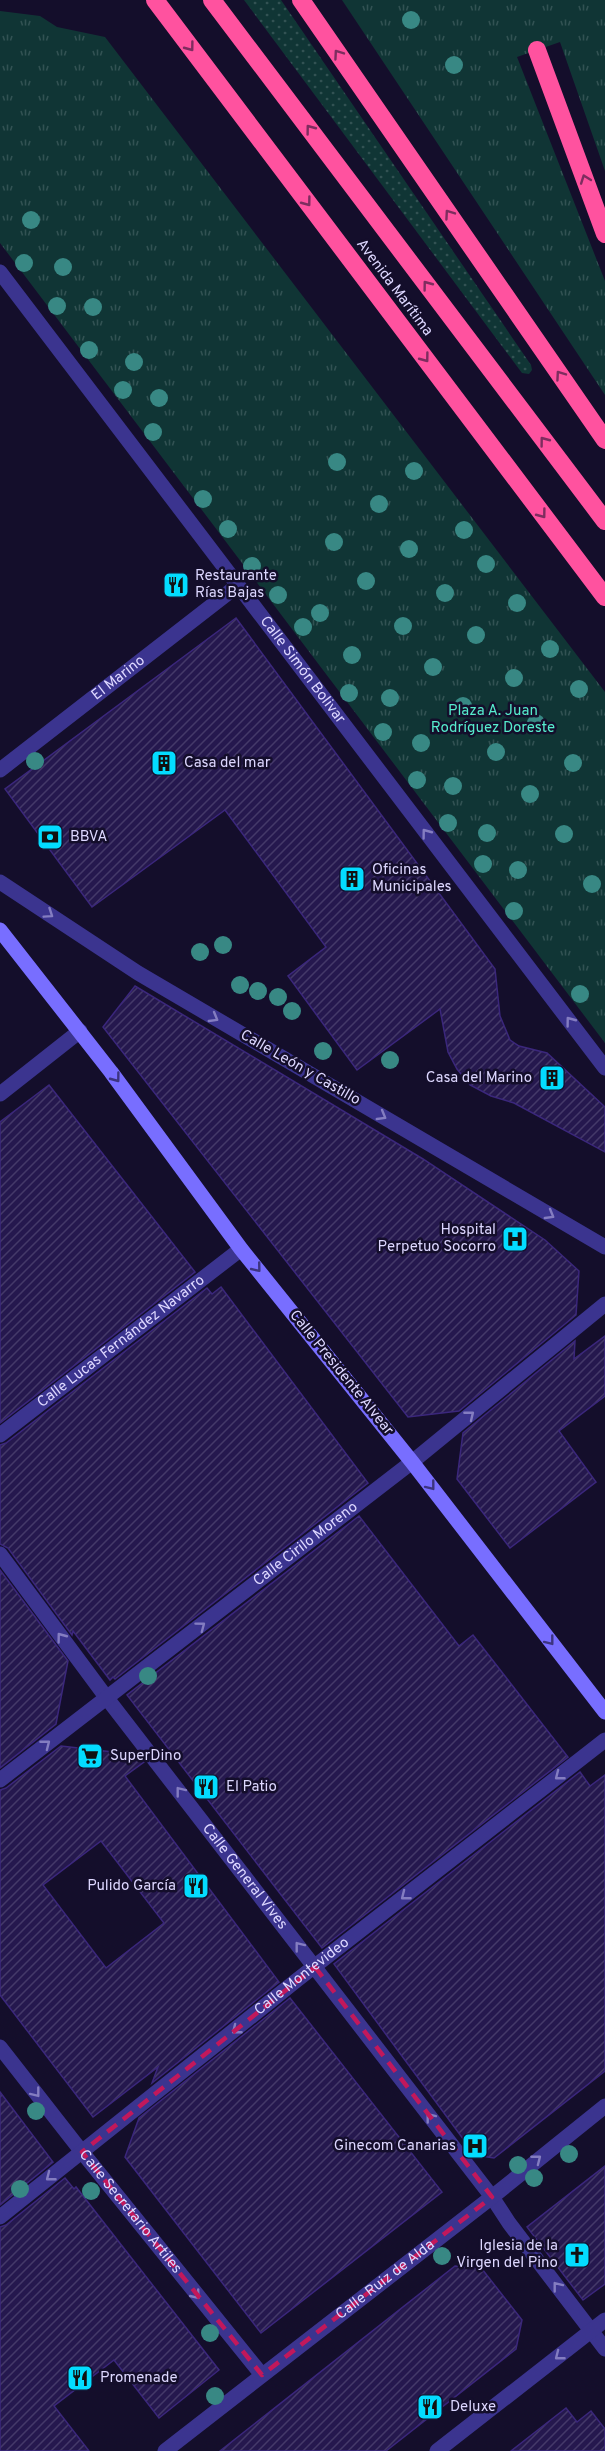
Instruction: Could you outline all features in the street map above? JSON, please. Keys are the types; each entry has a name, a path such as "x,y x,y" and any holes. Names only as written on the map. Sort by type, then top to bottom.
{"highway":[{"name":"Avenida Marítima","path":"155,0 605,597"},
{"name":"Avenida Marítima","path":"212,0 605,521"},
{"path":"301,0 605,440"},
{"path":"537,50 605,234"}],"street":[{"name":"Calle Simón Bolivar","path":"0,272 605,1068"},
{"name":"El Marino","path":"0,770 237,586"},
{"name":"Calle León y Castillo","path":"0,882 138,974 605,1247"},
{"path":"0,930 80,1031 0,1094"},
{"name":"Calle Presidente Alvear","path":"80,1031 242,1249 412,1462 605,1712"},
{"name":"Calle Lucas Fernández Navarro","path":"0,1435 242,1249"},
{"name":"Calle Cirilo Moreno","path":"0,1780 412,1462 605,1304"},
{"name":"Calle General Vives","path":"0,1554 106,1697 492,2197 509,2223 605,2349"},
{"name":"Calle Montevideo","path":"0,2217 605,1740"},
{"name":"Calle Secretario Artiles","path":"0,2047 262,2375"},
{"name":"Calle Ruiz de Alda","path":"165,2451 492,2197 605,2106"},
{"path":"437,2451 605,2320"}],"highlighted area":[{"path":"315,1967 492,2197 262,2375 82,2152"}],"green space":[{"path":"244,0 281,0 531,365 532,370 529,374 522,373"},
{"path":"342,0 605,0 605,171 560,42 517,57 605,281 605,395"},
{"name":"Plaza A. Juan Rodríguez Doreste","path":"0,11 40,16 57,27 105,37 605,692 605,1043 0,243"}],"building":[{"path":"236,618 495,969 500,1016 510,1040 519,1046 547,1053 605,1107 605,1152 514,1103 491,1096 470,1085 457,1069 448,1052 440,1009 357,1070 288,976 326,947 225,810 92,907 5,789"},
{"path":"135,986 423,1159 545,1240 579,1271 576,1315 459,1411 408,1417 103,1027"},
{"path":"49,1085 195,1272 0,1423 0,1122"},
{"path":"221,1287 368,1483 115,1679 113,1677 110,1680 73,1631 72,1635 8,1548 0,1544 0,1445 6,1443 207,1288 212,1294"},
{"path":"605,1336 605,1396 559,1431 596,1482 510,1548 457,1479 463,1433 575,1341 574,1359"},
{"path":"359,1516 459,1646 473,1635 568,1757 322,1948 127,1695"},
{"path":"0,1570 68,1661 56,1724 0,1768"},
{"path":"61,1746 139,1755 144,1762 125,1776 279,1982 152,2083 158,2067 93,2117 0,1995 0,1790 6,1788","holes":["101,1841 164,1923 106,1968 43,1885"]},
{"path":"580,1772 590,1786 605,1775 605,2071 494,2158 475,2155 334,1964"},
{"path":"290,1998 442,2192 261,2333 125,2157 139,2118"},
{"path":"0,2092 53,2162 0,2205"},
{"name":"Iglesia de la Virgen del Pino","path":"605,2166 605,2284 583,2300 527,2227"},
{"path":"65,2178 74,2189 76,2187 219,2370 159,2418 114,2360 54,2406 89,2451 0,2451 0,2227 6,2225"},
{"path":"455,2266 482,2269 522,2320 516,2349 386,2451 220,2451"},
{"path":"566,2408 577,2422 591,2411 605,2429 605,2451 511,2451"}],"place":[{"name":"Restaurante Rías Bajas","path":"176,585"},
{"name":"Casa del mar","path":"164,763"},
{"name":"BBVA","path":"50,837"},
{"name":"Oficinas Municipales","path":"352,879"},
{"name":"Casa del Marino","path":"552,1078"},
{"name":"Hospital Perpetuo Socorro","path":"515,1239"},
{"name":"SuperDino","path":"90,1756"},
{"name":"El Patio","path":"206,1787"},
{"name":"Pulido García","path":"196,1886"},
{"name":"Ginecom Canarias","path":"475,2146"},
{"name":"Iglesia de la Virgen del Pino","path":"577,2255"},
{"name":"Promenade","path":"80,2378"},
{"name":"Deluxe","path":"430,2407"}]}
